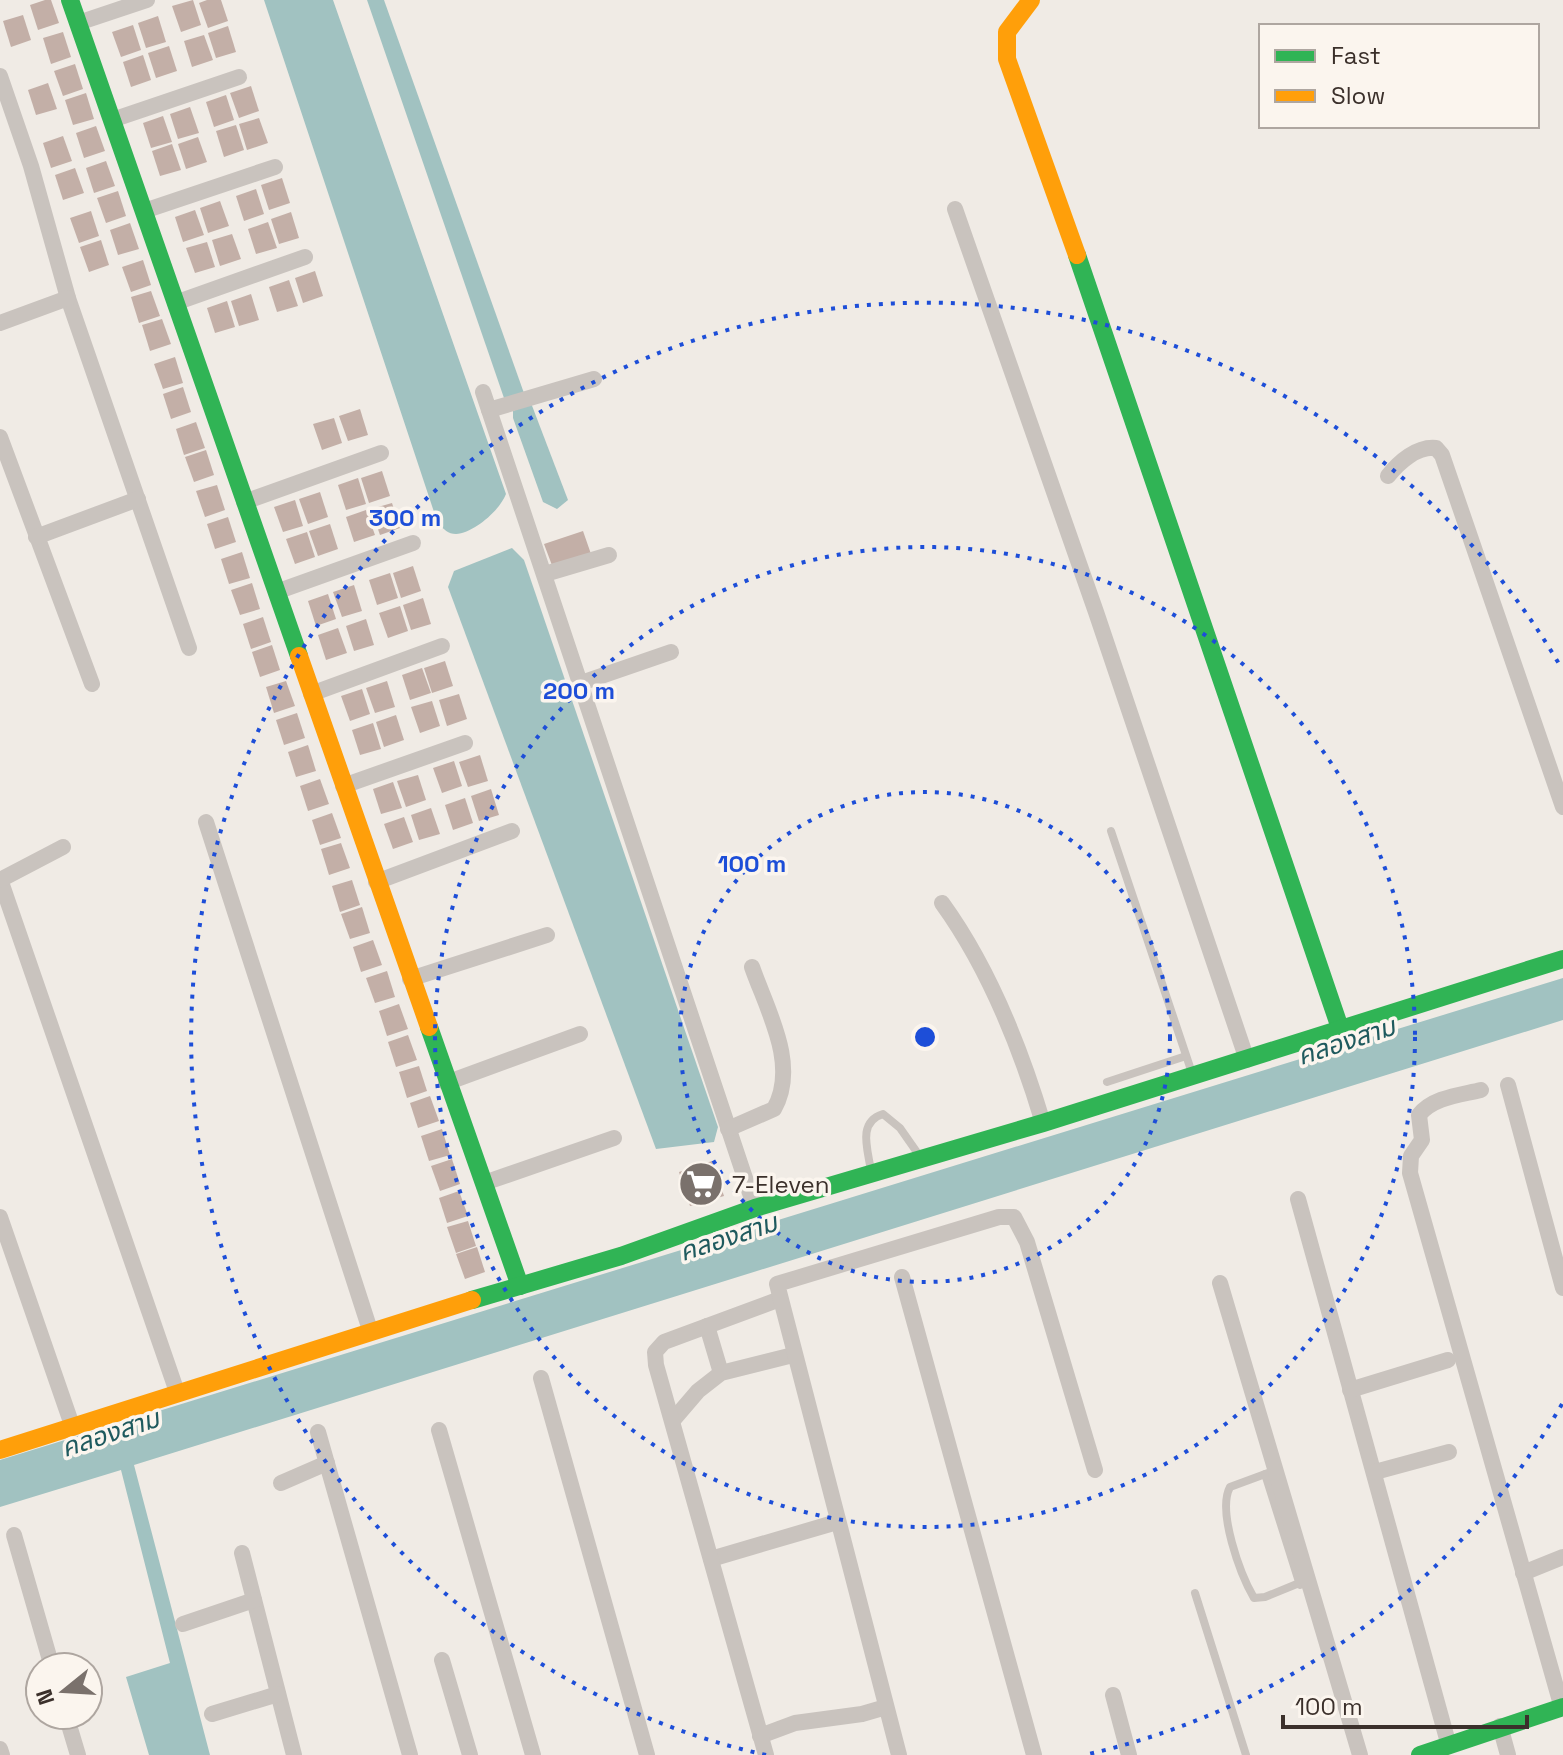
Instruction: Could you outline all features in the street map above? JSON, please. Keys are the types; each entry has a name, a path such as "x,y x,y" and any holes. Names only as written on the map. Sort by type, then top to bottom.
{"street":[{"path":"70,0 446,1083 520,1286"},
{"path":"78,23 147,0"},
{"path":"1031,0 1009,26 1004,40 1007,59 1122,383 1341,1031"},
{"path":"0,76 31,166 68,298 189,648"},
{"path":"112,120 239,77"},
{"path":"144,211 275,167"},
{"path":"955,209 1096,612 1247,1060"},
{"path":"175,303 305,257"},
{"path":"0,323 68,298"},
{"path":"489,410 594,379"},
{"path":"483,392 755,1208"},
{"path":"0,437 92,684"},
{"path":"1388,476 1404,458 1426,448 1436,448 1442,455 1563,807"},
{"path":"244,502 381,453"},
{"path":"36,537 138,499"},
{"path":"276,592 413,543"},
{"path":"545,574 609,555"},
{"path":"311,694 442,646"},
{"path":"581,683 671,652"},
{"path":"343,786 465,743"},
{"path":"206,822 370,1330"},
{"path":"376,882 512,831"},
{"path":"63,847 0,879 177,1392"},
{"path":"942,903 958,925 993,992 1026,1067 1043,1123"},
{"path":"410,979 547,935"},
{"path":"0,1450 370,1330 621,1256 755,1208 1193,1077 1563,959"},
{"path":"728,1129 774,1109 784,1079 782,1052 752,967"},
{"path":"446,1083 580,1034"},
{"path":"1508,1085 1563,1288"},
{"path":"1420,1755 1562,1707 1410,1173 1411,1156 1422,1140 1419,1115 1424,1109 1432,1103 1481,1090"},
{"path":"484,1183 614,1138"},
{"path":"1298,1199 1449,1746"},
{"path":"0,1217 73,1428"},
{"path":"899,1755 777,1284 999,1217 1014,1217 1027,1242 1095,1470"},
{"path":"902,1277 1034,1755"},
{"path":"1220,1283 1270,1472 1360,1755"},
{"path":"766,1755 674,1419 656,1365 655,1352 664,1342 780,1299"},
{"path":"707,1326 721,1373"},
{"path":"674,1419 698,1391 721,1373 793,1355"},
{"path":"1350,1390 1448,1360"},
{"path":"541,1378 647,1755"},
{"path":"439,1430 533,1755"},
{"path":"318,1432 410,1755"},
{"path":"1375,1472 1449,1452"},
{"path":"281,1483 327,1463"},
{"path":"711,1559 837,1522"},
{"path":"14,1535 47,1651"},
{"path":"242,1553 294,1755"},
{"path":"1523,1573 1563,1557"},
{"path":"183,1624 254,1600"},
{"path":"442,1660 470,1755"},
{"path":"212,1714 278,1694"},
{"path":"1113,1695 1129,1755"},
{"path":"760,1736 795,1723 862,1714 886,1707"},
{"path":"1500,1726 1508,1755"},
{"path":"71,1731 78,1755"},
{"path":"0,1749 2,1755"}],"lane":[{"path":"1111,831 1193,1077"},
{"path":"1107,1082 1186,1056"},
{"path":"871,1172 867,1126 874,1117 883,1114 900,1128 921,1158"},
{"path":"1270,1472 1230,1487 1225,1497 1224,1510 1246,1584 1254,1598 1305,1582"},
{"path":"1195,1593 1246,1755"}],"water":[{"path":"264,0 333,0 506,494 486,520 471,530 456,534 438,524"},
{"path":"367,0 384,0 525,396 504,398"},
{"path":"531,403 568,500 557,509 543,502 513,418 513,411"},
{"path":"512,548 524,560 718,1127 714,1142 656,1149 448,587 454,571"},
{"name":"คลองสาม","path":"1563,978 1563,1020 134,1465 210,1755 149,1755 126,1677 170,1663 121,1470 0,1507 0,1460"}],"building":[{"path":"51,0 59,23 38,30 30,5"},
{"path":"193,0 201,25 181,32 172,6"},
{"path":"221,0 228,21 208,28 199,3"},
{"path":"23,15 31,40 11,47 3,21"},
{"path":"158,16 166,42 146,48 138,23"},
{"path":"133,25 141,50 121,57 112,32"},
{"path":"228,26 236,52 216,58 208,33"},
{"path":"63,32 71,57 51,64 43,38"},
{"path":"204,35 213,60 192,67 184,41"},
{"path":"169,46 177,71 156,78 148,53"},
{"path":"143,55 151,80 131,87 123,62"},
{"path":"75,64 83,89 63,96 54,71"},
{"path":"48,83 57,109 36,115 28,90"},
{"path":"251,86 259,111 239,118 230,93"},
{"path":"86,93 94,119 73,125 65,100"},
{"path":"226,95 234,120 214,127 206,102"},
{"path":"190,107 199,133 178,139 170,114"},
{"path":"163,116 172,142 151,148 143,123"},
{"path":"259,118 268,143 247,150 239,124"},
{"path":"236,125 244,150 224,157 216,131"},
{"path":"96,126 105,151 84,158 76,133"},
{"path":"63,136 72,161 51,168 43,143"},
{"path":"198,137 207,162 186,169 178,144"},
{"path":"172,144 181,170 160,176 152,151"},
{"path":"106,161 115,186 94,193 86,168"},
{"path":"75,168 84,193 63,200 55,175"},
{"path":"282,178 290,203 269,210 261,185"},
{"path":"256,189 264,214 244,221 236,196"},
{"path":"118,191 126,216 106,223 97,198"},
{"path":"220,201 229,226 208,233 200,208"},
{"path":"195,210 204,235 183,242 175,217"},
{"path":"91,211 99,236 79,243 70,218"},
{"path":"291,212 299,238 279,244 271,219"},
{"path":"268,222 277,248 256,254 248,229"},
{"path":"130,223 139,249 118,255 110,230"},
{"path":"232,234 241,259 220,266 212,240"},
{"path":"101,240 109,265 89,272 80,247"},
{"path":"207,242 215,267 195,273 186,248"},
{"path":"143,260 151,285 131,292 122,267"},
{"path":"315,271 323,296 303,303 295,278"},
{"path":"289,280 298,306 277,312 269,287"},
{"path":"151,291 160,316 139,323 131,297"},
{"path":"251,294 259,320 239,326 231,301"},
{"path":"227,301 235,327 215,333 207,308"},
{"path":"162,319 171,344 150,351 142,325"},
{"path":"175,357 183,383 163,389 154,364"},
{"path":"183,387 191,412 171,419 163,394"},
{"path":"360,409 368,435 348,441 339,416"},
{"path":"334,418 342,443 322,450 313,424"},
{"path":"196,422 205,448 184,455 176,429"},
{"path":"206,450 214,475 194,482 185,457"},
{"path":"382,471 390,496 369,503 361,478"},
{"path":"358,478 366,504 346,510 338,485"},
{"path":"217,485 225,510 205,517 196,491"},
{"path":"320,492 328,517 308,524 299,499"},
{"path":"295,500 303,526 283,532 274,507"},
{"path":"392,503 400,528 380,535 371,509"},
{"path":"366,510 375,535 354,542 346,517"},
{"path":"228,517 236,542 215,549 207,524"},
{"path":"330,524 338,549 318,556 309,531"},
{"path":"583,531 591,554 553,568 544,544"},
{"path":"307,532 315,557 295,564 286,539"},
{"path":"242,552 250,578 229,584 221,559"},
{"path":"413,566 421,591 401,598 393,573"},
{"path":"390,573 398,598 377,605 369,580"},
{"path":"252,583 260,609 240,615 231,590"},
{"path":"354,585 362,611 342,617 333,592"},
{"path":"328,594 336,619 316,626 308,601"},
{"path":"423,598 431,624 411,630 403,605"},
{"path":"400,606 408,631 388,638 379,613"},
{"path":"263,617 271,642 251,649 243,624"},
{"path":"366,619 374,645 354,651 346,626"},
{"path":"338,628 347,653 326,660 318,635"},
{"path":"272,645 280,670 260,677 252,652"},
{"path":"445,661 453,686 432,693 424,668"},
{"path":"422,668 431,693 410,700 402,675"},
{"path":"286,681 295,706 274,713 266,687"},
{"path":"387,681 395,707 375,713 366,688"},
{"path":"362,689 370,714 350,721 341,696"},
{"path":"459,694 467,719 447,726 439,700"},
{"path":"432,701 440,726 420,733 411,707"},
{"path":"297,713 305,738 284,745 276,720"},
{"path":"396,715 404,740 384,747 376,722"},
{"path":"373,723 381,749 360,755 352,730"},
{"path":"308,745 316,771 296,777 288,752"},
{"path":"480,755 488,781 468,787 459,762"},
{"path":"454,761 462,786 442,793 433,768"},
{"path":"418,775 426,800 406,807 397,781"},
{"path":"320,779 329,804 308,811 300,786"},
{"path":"393,782 402,808 381,814 373,789"},
{"path":"491,789 499,815 479,821 471,796"},
{"path":"465,798 473,823 453,830 445,805"},
{"path":"431,808 440,834 419,840 411,815"},
{"path":"332,813 341,838 320,845 312,820"},
{"path":"404,817 413,842 393,849 384,824"},
{"path":"341,843 350,868 329,875 321,849"},
{"path":"352,880 360,905 340,912 332,886"},
{"path":"362,907 370,933 350,939 341,914"},
{"path":"373,940 382,965 361,972 353,947"},
{"path":"387,971 395,997 375,1003 366,978"},
{"path":"399,1004 408,1029 387,1036 379,1011"},
{"path":"408,1035 417,1060 396,1067 388,1042"},
{"path":"419,1066 427,1091 407,1098 399,1072"},
{"path":"430,1096 439,1121 418,1128 410,1103"},
{"path":"442,1129 450,1155 429,1161 421,1136"},
{"path":"452,1159 460,1184 440,1191 431,1166"},
{"name":"7-Eleven","path":"712,1161 724,1196 690,1206 679,1172"},
{"path":"459,1191 468,1216 447,1223 439,1198"},
{"path":"468,1221 476,1246 456,1253 447,1227"},
{"path":"477,1247 485,1272 465,1279 456,1254"}],"traffic: fast":[{"path":"70,0 299,656"},
{"path":"1077,255 1341,1031"},
{"path":"472,1300 621,1256 755,1208 1043,1123 1563,959"},
{"path":"429,1027 520,1286"},
{"path":"1420,1755 1563,1707"}],"traffic: slow":[{"path":"1031,0 1007,32 1007,59 1077,255"},
{"path":"299,656 429,1027"},
{"path":"0,1450 472,1300"}],"place":[{"name":"7-Eleven","path":"701,1184"}]}
